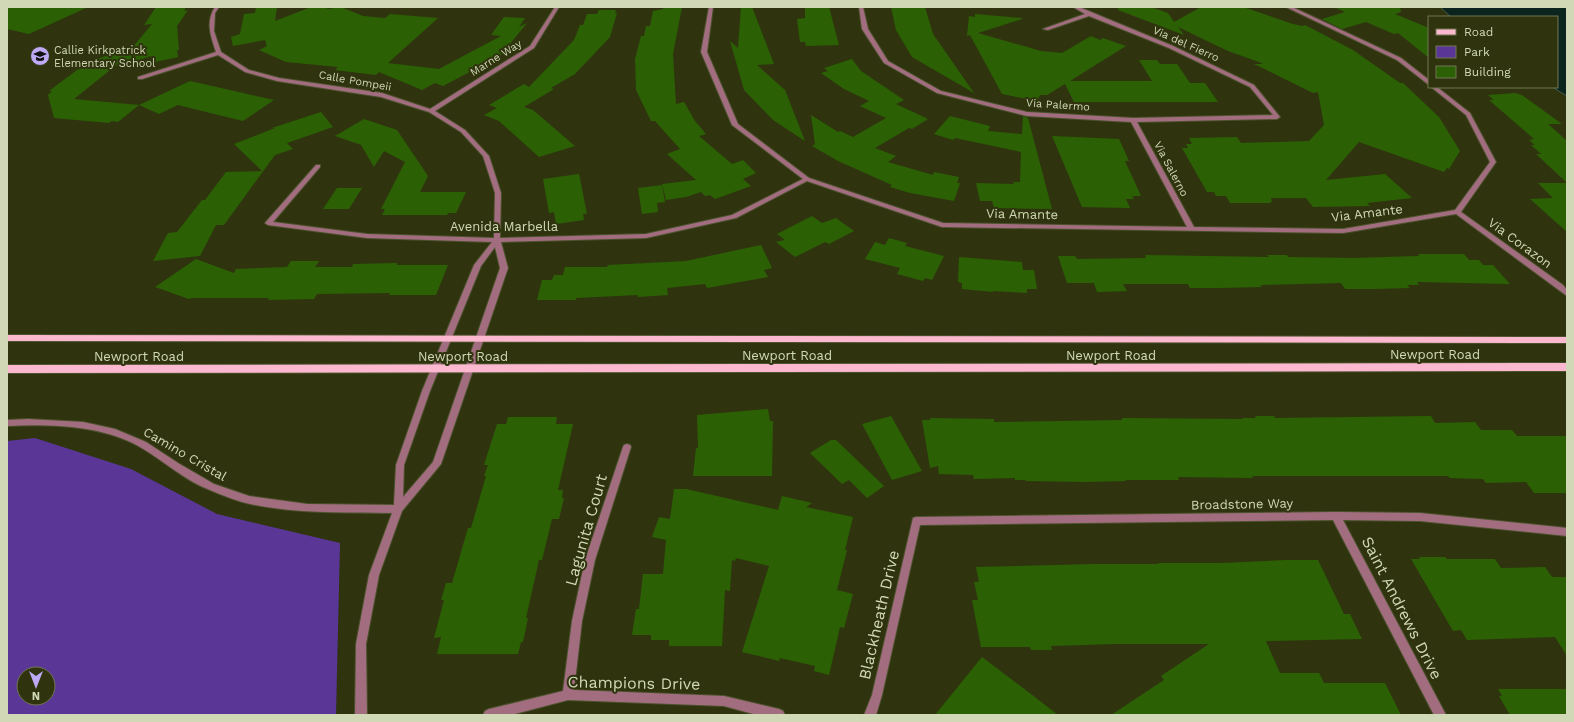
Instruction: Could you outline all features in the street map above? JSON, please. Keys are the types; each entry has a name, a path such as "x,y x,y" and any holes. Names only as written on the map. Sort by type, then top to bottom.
{"main road":[{"name":"Newport Road","path":"7,338 1567,340"},
{"name":"Newport Road","path":"7,369 1567,367"}],"street":[{"path":"140,78 219,53 211,31 213,13 217,7"},
{"name":"Marne Way","path":"431,112 532,47 557,7"},
{"name":"Via Amante","path":"711,7 704,52 735,125 807,179 942,225 1343,231 1457,212"},
{"name":"Via Palermo","path":"861,7 865,29 886,62 939,92 1026,114 1133,120 1277,117"},
{"name":"Via del Fierro","path":"1075,7 1171,47 1252,86 1277,117"},
{"path":"1288,7 1399,60 1428,82"},
{"path":"1046,29 1089,14"},
{"name":"Calle Pompeii","path":"219,53 246,71 279,80 382,95 431,112 463,131 486,156 498,193 497,240 504,268 437,464 398,509"},
{"path":"1435,88 1468,114 1493,162 1457,212"},
{"name":"Via Salerno","path":"1133,120 1191,228"},
{"name":"Avenida Marbella","path":"318,166 268,223 367,236 497,240 646,236 734,218 807,179"},
{"name":"Via Corazon","path":"1457,212 1560,287 1567,294"},
{"path":"361,715 361,644 374,575 398,509 400,465 448,338 478,265 497,240"},
{"name":"Camino Cristal","path":"7,424 28,422 83,425 115,432 143,444 175,466 211,487 249,500 307,508 398,509"},
{"name":"Lagunita Court","path":"568,694 577,622 590,560 627,447"},
{"name":"Broadstone Way","path":"916,521 1336,516 1420,517 1567,532"},
{"name":"Saint Andrews Drive","path":"1336,516 1440,715"},
{"name":"Blackheath Drive","path":"870,715 877,696 916,521"},
{"name":"Champions Drive","path":"489,715 568,694 724,701 778,715"}],"green space":[{"path":"35,438 131,469 217,514 340,543 336,715 7,715 7,441"}],"water":[{"path":"1440,7 1567,7 1567,96 1554,88 1558,88 1558,16 1450,16"}],"building":[{"path":"7,7 88,7 29,34 7,29"},
{"path":"156,7 186,7 184,11 188,10 177,26 179,50 177,50 178,57 151,63 151,56 117,67 124,59 74,99 139,105 118,122 112,121 109,123 54,118 48,95 52,91 49,91 77,70 83,68 81,66 89,63 88,62 133,47 152,24 144,25"},
{"path":"256,7 277,7 275,21 311,7 324,7 328,9 341,7 363,16 385,18 390,14 438,18 388,63 439,69 501,36 491,35 504,17 525,18 519,27 527,23 500,56 443,86 435,83 422,90 379,72 376,75 335,70 338,67 286,62 259,50 267,46 265,40 233,46 231,37 240,34 244,14 255,13"},
{"path":"664,7 682,7 673,54 676,104 684,102 695,121 706,134 699,136 732,164 743,160 756,173 743,179 751,186 715,199 710,195 705,196 701,192 686,197 666,200 662,184 696,180 667,154 680,149 655,121 651,121 636,90 635,59 641,36 644,36 646,26 650,26 653,11 663,9"},
{"path":"741,7 752,7 774,64 757,65 785,90 805,141 773,120 744,90 730,41 738,48"},
{"path":"805,7 829,7 839,45 806,46 805,42 800,42 797,19 805,18"},
{"path":"891,7 925,7 933,34 974,93 912,57 896,30"},
{"path":"1119,7 1151,7 1168,13 1174,22 1201,7 1243,7 1293,24 1302,26 1305,25 1353,50 1400,83 1403,83 1439,117 1460,151 1449,169 1447,168 1444,172 1359,142 1326,180 1385,174 1412,198 1367,203 1370,206 1313,207 1306,198 1271,198 1271,203 1230,203 1226,196 1216,196 1214,192 1207,192 1182,148 1188,148 1186,144 1192,144 1189,138 1237,137 1241,143 1309,141 1324,125 1318,92 1313,93 1254,64 1263,64 1259,62 1228,51 1178,27 1184,35 1118,10"},
{"path":"1334,7 1400,7 1401,12 1395,14 1428,28 1428,57 1398,33 1394,34 1366,22 1342,29 1322,19 1345,12"},
{"path":"599,10 616,10 615,13 617,13 610,37 575,74 551,88 554,89 524,107 533,110 575,146 539,157 499,121 484,115 497,108 489,105 524,84 529,87 574,40 580,25 583,25 587,14 597,14"},
{"path":"975,14 1022,18 978,33 1041,51 1062,53 1091,36 1100,40 1103,38 1126,46 1070,81 1152,81 1139,60 1157,60 1160,64 1177,64 1190,83 1205,83 1218,102 1074,102 1065,84 1047,95 1040,95 1037,101 1002,94 970,35 967,36 969,16 975,17"},
{"path":"852,59 861,71 904,100 896,104 928,119 912,129 909,128 875,148 896,156 888,162 933,175 934,172 959,177 957,183 960,183 954,201 910,193 890,187 892,185 838,161 812,146 815,144 811,115 838,132 840,131 853,137 886,118 860,106 869,101 844,89 821,73 828,71 824,68"},
{"path":"190,81 274,100 243,121 178,105 159,114 139,105"},
{"path":"1515,93 1522,95 1562,124 1548,124 1567,141 1567,183 1536,154 1541,154 1531,145 1535,145 1529,140 1534,139 1489,100 1494,100 1488,95"},
{"path":"321,112 333,127 287,143 293,149 275,155 224,225 216,225 200,256 153,261 168,233 177,232 202,200 205,200 226,172 262,171 234,144 275,128 272,128"},
{"path":"950,116 990,126 988,131 1022,134 1023,116 1028,118 1052,209 994,208 992,201 980,201 976,183 1014,184 1013,182 1020,182 1021,152 955,138 953,140 934,134"},
{"path":"364,119 397,130 428,176 420,192 466,192 456,213 448,213 447,215 382,215 385,209 381,209 405,162 384,151 374,167 361,145 335,136"},
{"path":"1052,136 1119,139 1129,161 1125,161 1141,196 1132,196 1134,199 1126,199 1130,208 1082,207"},
{"path":"579,174 587,214 583,214 584,220 556,224 554,212 549,213 543,179"},
{"path":"1538,183 1567,183 1567,232 1530,199 1553,198"},
{"path":"662,185 665,202 657,203 658,212 642,214 638,188"},
{"path":"337,188 362,188 349,209 323,209"},
{"path":"812,216 822,223 836,218 854,231 829,244 825,242 795,257 776,242 785,240 777,234"},
{"path":"889,238 907,243 905,246 944,256 932,280 925,278 923,281 897,274 900,268 865,259 875,242 885,245"},
{"path":"761,245 772,268 764,270 768,277 707,288 705,284 667,288 668,295 576,298 576,300 537,300 542,280 552,280 554,275 563,275 565,267 607,267 608,265 686,261"},
{"path":"1418,254 1464,254 1469,260 1479,260 1483,265 1493,265 1510,284 1417,282 1419,285 1407,285 1410,288 1345,289 1341,283 1260,285 1262,287 1218,288 1190,288 1188,284 1123,284 1127,291 1097,292 1094,283 1067,283 1058,256 1075,256 1077,259 1146,258 1145,255 1269,257 1267,255 1287,255 1288,257 1353,258 1419,256"},
{"path":"959,257 1022,262 1023,270 1034,270 1037,289 1027,289 1027,293 962,289 962,283 958,282"},
{"path":"196,259 234,273 236,269 287,267 291,261 319,261 315,267 352,267 353,264 397,263 397,265 448,265 436,295 389,295 390,293 317,294 314,299 189,299 155,287"},
{"path":"768,409 770,421 773,421 772,476 693,476 696,448 698,448 697,415"},
{"path":"891,416 922,471 892,480 862,424"},
{"path":"1255,416 1274,416 1275,418 1431,416 1435,423 1475,422 1481,430 1512,430 1517,436 1567,436 1567,493 1534,493 1526,482 1486,483 1483,479 1450,478 1448,476 1252,476 1253,478 1178,477 1179,480 1085,482 1026,481 1015,480 1015,478 974,479 973,475 939,474 938,466 930,468 922,420 930,420 930,418 994,419 994,422 1122,420 1122,418 1242,419 1256,418"},
{"path":"508,417 557,417 556,424 573,424 558,490 563,490 562,498 564,498 559,519 552,519 542,560 539,560 526,618 528,618 523,642 521,642 518,654 437,654 441,637 434,638 444,600 441,600 446,583 452,583 468,528 471,528 486,476 484,476 488,465 484,465 497,424 506,424"},
{"path":"831,440 836,440 884,486 867,498 849,480 842,484 810,453"},
{"path":"674,489 686,489 778,510 782,496 812,503 806,507 853,517 845,550 847,550 837,590 853,594 844,628 840,627 829,675 814,671 815,666 780,658 779,661 742,652 769,566 736,558 735,561 732,560 730,591 725,590 722,646 669,646 669,640 651,640 651,635 632,635 636,609 639,609 643,574 663,574 666,540 652,537 659,517 670,519"},
{"path":"1419,557 1445,557 1447,559 1495,559 1501,568 1545,567 1552,577 1567,577 1567,656 1555,637 1467,640 1461,630 1453,631 1411,559 1420,559"},
{"path":"1318,560 1344,614 1350,614 1362,639 1266,641 1280,673 1319,673 1324,683 1385,683 1401,715 1111,715 1164,680 1161,676 1209,644 1114,644 1051,646 1052,650 1031,650 1030,647 981,647 972,600 978,600 974,582 979,582 976,567 1222,563"},
{"path":"982,657 1031,694 1058,715 935,715"},
{"path":"1498,689 1567,689 1567,715 1510,715 1499,696 1502,696"}],"place":[{"name":"Callie Kirkpatrick Elementary School","path":"40,56"}]}
